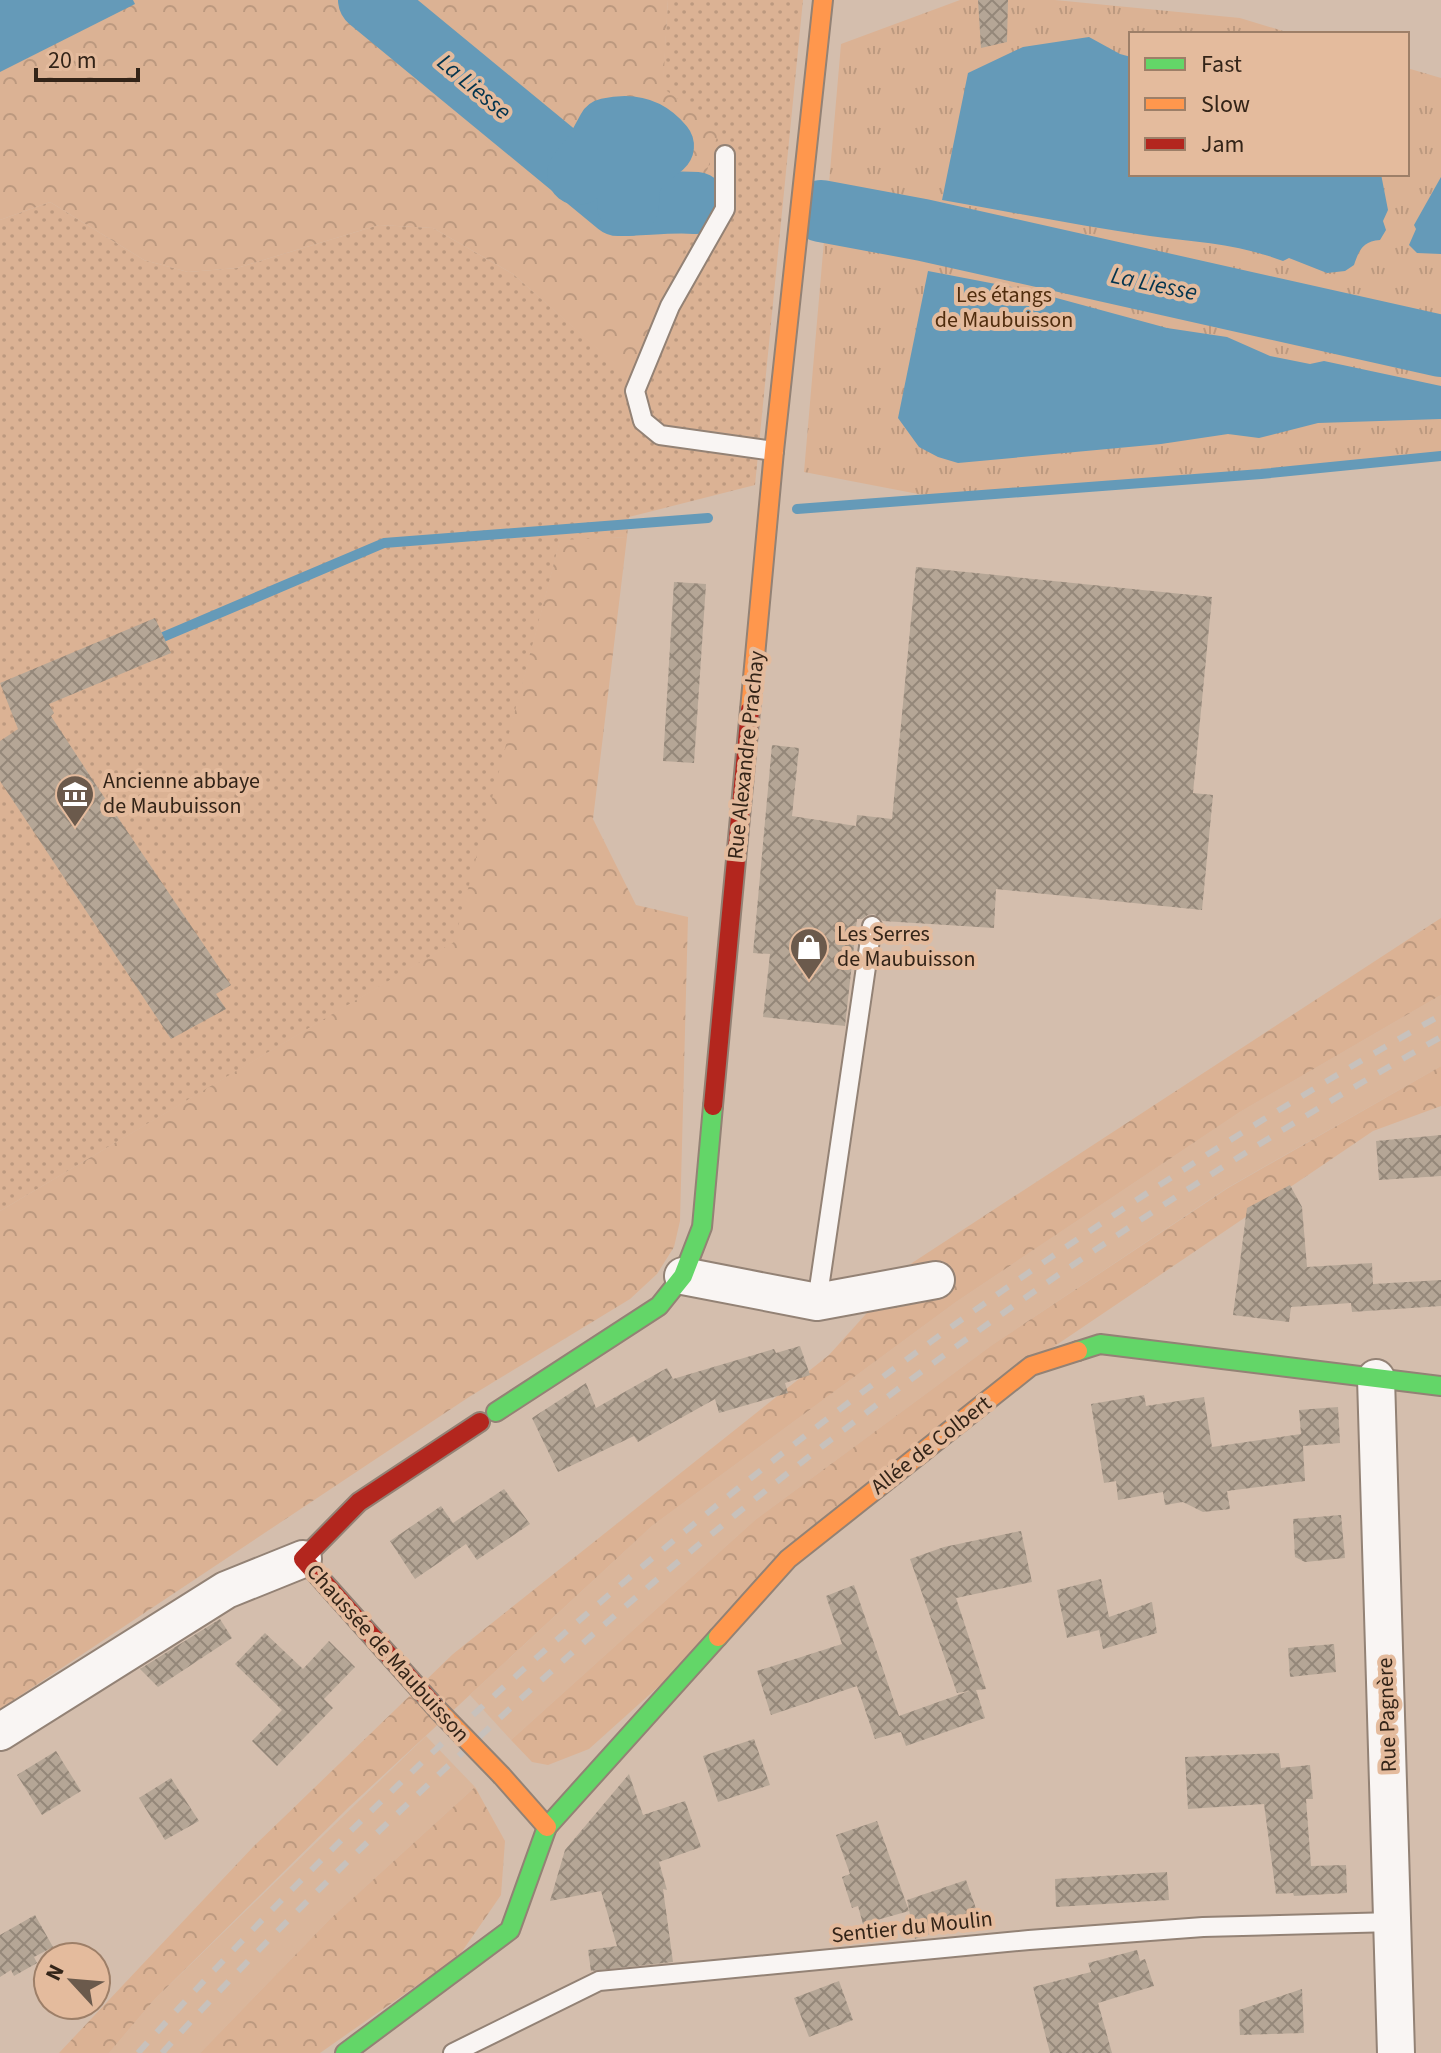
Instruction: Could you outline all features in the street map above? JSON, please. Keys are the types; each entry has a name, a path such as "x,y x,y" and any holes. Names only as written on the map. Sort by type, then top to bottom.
{"street":[{"name":"Rue Alexandre Prachay","path":"303,1559 359,1502 659,1306 683,1276 702,1227 774,451 823,0"},
{"path":"683,1276 817,1302 936,1280"},
{"name":"Allée de Colbert","path":"547,1827 788,1559 1031,1366 1100,1344 1441,1386"},
{"name":"Rue Pagnère","path":"1376,1378 1396,2053"},
{"name":"Chaussée de Maubuisson","path":"0,1732 226,1590 303,1559 547,1827"},
{"path":"345,2053 510,1930 547,1827"}],"lane":[{"path":"725,155 725,209 670,306 635,391 643,421 660,435 774,451"},
{"path":"817,1302 872,926"},
{"name":"Sentier du Moulin","path":"453,2053 599,1981 1029,1940 1203,1927 1394,1922"}],"shaded area":[{"path":"1441,995 1441,1066 1227,1188 992,1345 755,1520 511,1740 470,1695 652,1526 956,1302 1240,1112"},
{"path":"426,1736 475,1787 331,1918 200,2053 109,2053 153,2001"}],"green space":[{"path":"0,0 668,0 663,88 719,130 643,389 513,274 433,228 379,225 237,268 188,272 144,260 50,202 0,220"},
{"path":"668,0 803,0 755,485 629,517 627,537 560,541 455,942 0,1211 0,220 50,202 144,260 188,272 237,268 379,225 433,228 513,274 643,388"},
{"name":"Les étangs de Maubuisson","path":"960,0 1055,0 1240,18 1286,32 1129,32 1129,176 1409,176 1409,69 1441,78 1441,461 939,498 804,472 841,44"},
{"path":"627,537 593,819 636,905 688,917 680,1221 674,1247 657,1274 630,1299 469,1397 0,1709 0,1211 454,942 560,540"},
{"path":"1441,918 1441,995 1240,1112 956,1302 652,1526 349,1807 153,2001 109,2053 59,2053 89,2021 112,2021 112,1997 253,1847 453,1654 829,1355 912,1263"},
{"path":"1441,1066 1441,1106 1373,1131 984,1394 589,1749 548,1765 532,1762 511,1740 755,1520 992,1345 1228,1188"},
{"path":"475,1787 505,1841 501,1895 459,1956 320,2053 200,2053 331,1918"}],"water":[{"path":"0,0 133,0 135,4 0,72"},
{"path":"1089,37 1129,56 1129,176 1381,176 1388,210 1383,221 1386,230 1380,240 1366,244 1354,265 1345,271 1327,273 1289,258 1283,261 1234,247 1124,232 942,200 968,73 1023,47"},
{"path":"1441,177 1441,254 1417,253 1409,245 1416,229 1414,225"},
{"path":"928,271 1027,290 1167,328 1227,337 1270,356 1310,364 1324,361 1441,386 1441,419 1318,423 1259,438 1228,434 1161,444 958,463 919,447 898,418"}],"building":[{"path":"978,0 1008,0 1007,42 981,48"},
{"path":"916,567 1212,597 1193,793 1213,795 1202,910 996,889 994,928 883,921 874,914 868,915 857,919 845,1026 763,1017 770,954 753,953 772,745 799,748 792,816 856,826 857,815 892,819"},
{"path":"674,582 706,584 694,763 663,761"},
{"name":"Ancienne abbaye de Maubuisson","path":"155,618 171,653 49,704 54,713 51,716 231,985 216,994 226,1009 171,1039 0,781 0,741 18,729 0,683"},
{"path":"1441,1135 1441,1176 1379,1180 1376,1141"},
{"path":"1290,1185 1302,1207 1307,1267 1372,1263 1373,1284 1441,1280 1441,1306 1352,1312 1351,1303 1291,1307 1289,1322 1233,1315 1247,1208"},
{"path":"800,1346 810,1375 785,1383 788,1393 719,1413 715,1399 638,1442 634,1436 558,1472 532,1418 586,1383 596,1408 667,1368 673,1379 774,1349 776,1353"},
{"path":"1144,1395 1146,1406 1204,1397 1212,1447 1301,1434 1299,1410 1338,1407 1340,1443 1303,1446 1305,1481 1227,1491 1230,1509 1203,1512 1183,1502 1165,1505 1163,1492 1118,1500 1116,1481 1104,1483 1091,1404"},
{"path":"504,1489 530,1524 477,1560 466,1544 415,1579 390,1541 441,1506 453,1523"},
{"path":"1341,1515 1345,1558 1305,1562 1295,1557 1293,1519"},
{"path":"1021,1531 1032,1582 956,1598 986,1689 976,1690 985,1718 906,1746 901,1732 875,1739 857,1686 771,1715 757,1671 842,1644 826,1596 854,1585 899,1716 969,1691 957,1693 910,1559 944,1547"},
{"path":"1101,1579 1109,1617 1152,1602 1157,1633 1103,1649 1099,1630 1067,1638 1057,1590"},
{"path":"220,1619 232,1638 158,1687 140,1669"},
{"path":"265,1633 303,1669 329,1641 355,1667 324,1699 333,1708 277,1766 252,1741 282,1710 235,1664"},
{"path":"1334,1644 1336,1672 1290,1677 1288,1648"},
{"path":"754,1739 770,1785 718,1802 703,1756"},
{"path":"56,1751 81,1791 42,1815 17,1775"},
{"path":"1279,1753 1281,1768 1310,1765 1313,1799 1306,1799 1311,1866 1346,1865 1347,1893 1276,1894 1264,1804 1188,1809 1185,1757"},
{"path":"629,1774 643,1815 685,1801 701,1847 659,1862 667,1890 663,1889 673,1962 591,1971 588,1950 617,1946 601,1891 550,1901 565,1850"},
{"path":"171,1778 199,1821 165,1840 139,1798"},
{"path":"877,1821 909,1911 863,1924 858,1906 852,1908 842,1877 850,1874 836,1835"},
{"path":"1167,1872 1169,1900 1056,1907 1055,1879"},
{"path":"966,1880 979,1917 915,1939 907,1900"},
{"path":"35,1915 50,1941 32,1941 32,1966 14,1976 11,1970 0,1977 0,1935"},
{"path":"1137,1950 1140,1961 1145,1959 1154,1986 1098,2003 1112,2053 1050,2053 1033,1987 1091,1972 1088,1963"},
{"path":"839,1981 853,2020 809,2037 794,1998"},
{"path":"1302,1989 1304,2033 1240,2035 1239,2010"}],"waterway":[{"name":"La Liesse","path":"369,0 618,205 696,203"},
{"name":"La Liesse","path":"578,174 608,129 631,127 645,131 663,146 632,177 628,205"},
{"name":"La Liesse","path":"821,211 923,230 1441,346"},
{"path":"797,509 1261,474 1441,456"},
{"path":"163,637 384,543 708,518"}],"railway":[{"path":"138,2053 281,1901 430,1755 586,1615 747,1481 914,1354 1085,1234 1261,1121 1441,1015"},
{"path":"162,2053 281,1927 405,1807 599,1630 711,1535 827,1443 1065,1270 1188,1189 1441,1037"}],"traffic: fast":[{"path":"496,1412 659,1306 683,1276 702,1227 713,1106"},
{"path":"1078,1351 1100,1344 1441,1386"},
{"path":"345,2053 510,1930 547,1827 718,1637"}],"traffic: slow":[{"path":"750,710 774,451 823,0"},
{"path":"718,1637 788,1559 1031,1366 1078,1351"},
{"path":"437,1709 502,1776"},
{"path":"502,1776 547,1827"}],"traffic: jam":[{"path":"713,1106 750,710"},
{"path":"437,1709 303,1559 359,1502 480,1422"}],"place":[{"name":"Ancienne abbaye de Maubuisson","path":"75,828"},
{"name":"Les Serres de Maubuisson","path":"809,981"}]}
